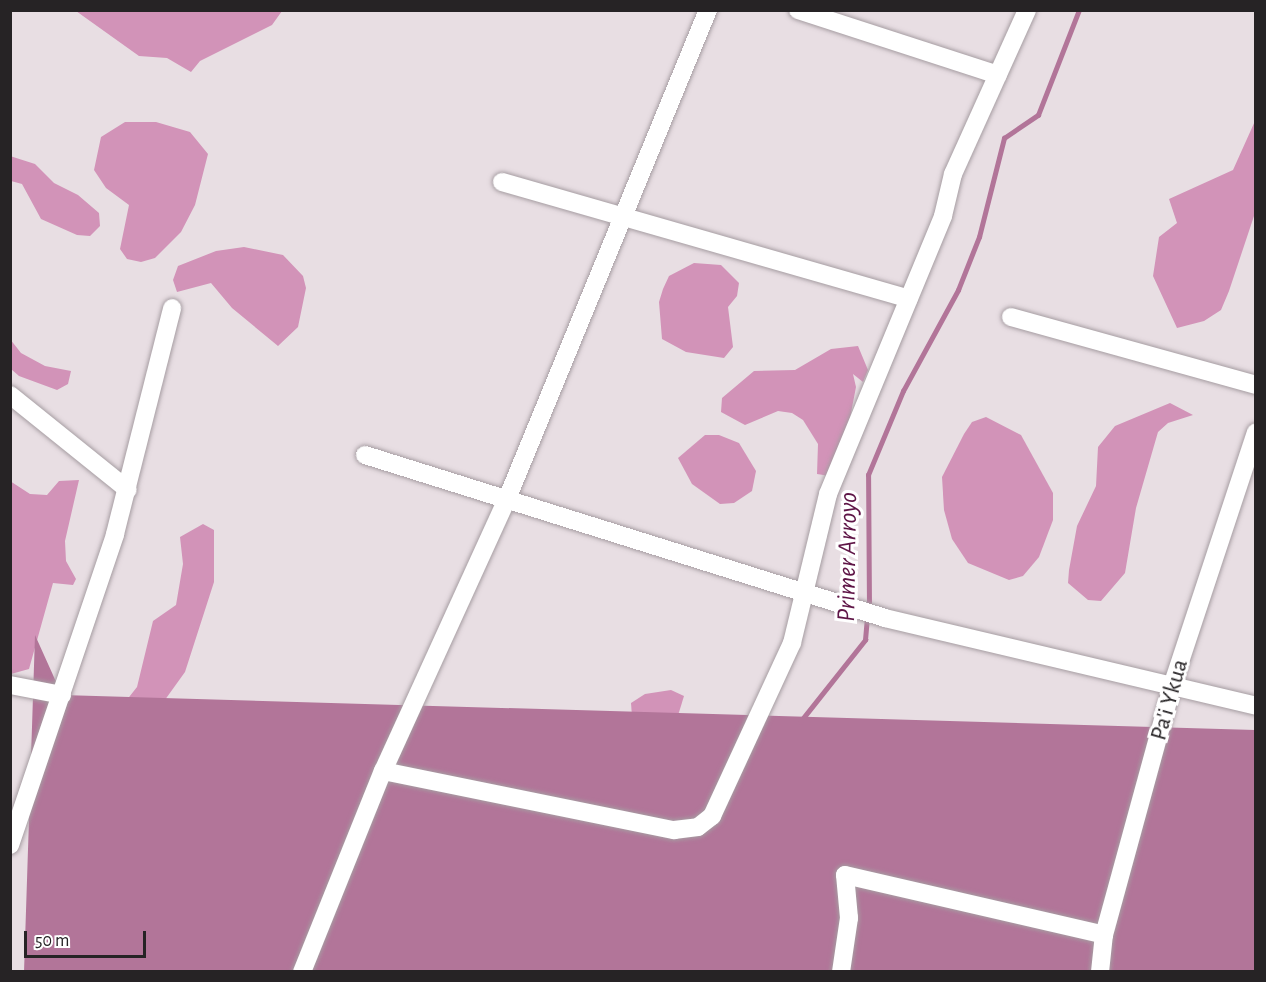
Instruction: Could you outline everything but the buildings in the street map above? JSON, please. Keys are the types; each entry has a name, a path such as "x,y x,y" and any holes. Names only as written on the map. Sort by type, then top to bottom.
{"street":[{"path":"302,972 383,771 507,499 708,10"},
{"path":"798,10 998,75"},
{"path":"383,771 674,830 698,827 712,816 787,654 828,494 943,216 953,174 1027,10"},
{"path":"502,182 909,299"},
{"path":"10,844 62,695 128,490 172,308"},
{"path":"1011,317 1256,385"},
{"path":"10,395 128,490"},
{"name":"Pa'i Ykua","path":"1100,972 1104,934 1173,683 1256,432"},
{"path":"365,455 879,616 1173,683 1256,706"},
{"path":"10,685 62,695"},
{"path":"841,972 849,918 845,875 1104,934"}],"shaded area":[{"path":"76,11 282,11 272,25 200,61 191,72 167,58 139,56"},
{"path":"1255,121 1255,213 1229,291 1221,310 1204,321 1177,328 1153,276 1159,237 1177,223 1169,199 1233,170"},
{"path":"125,122 156,122 190,132 208,154 195,205 181,232 155,258 141,262 127,259 120,249 129,205 106,188 94,170 101,137"},
{"path":"10,156 35,164 54,183 78,195 99,213 100,226 90,236 77,235 41,219 22,184 11,181"},
{"path":"244,247 283,255 303,276 306,288 298,327 278,346 232,308 211,283 177,292 173,280 178,266 216,251"},
{"path":"694,263 721,265 739,283 737,296 728,307 733,347 724,358 686,352 662,339 659,302 663,289 669,276"},
{"path":"10,339 21,353 45,366 71,371 68,384 57,390 19,376 11,369"},
{"path":"858,346 868,370 863,382 853,374 856,387 846,439 830,476 817,474 818,444 803,420 792,413 778,411 745,425 721,412 722,398 754,371 795,370 831,349"},
{"path":"1170,403 1193,415 1168,423 1158,432 1136,508 1125,573 1101,601 1088,600 1068,583 1077,526 1096,486 1098,447 1115,426"},
{"path":"986,417 1021,435 1053,493 1053,520 1039,557 1023,576 1009,580 968,563 952,539 944,510 942,477 972,422"},
{"path":"705,435 719,435 739,443 756,471 752,491 734,503 720,504 692,484 678,458"},
{"path":"79,480 65,541 66,561 76,579 73,585 53,583 29,669 11,674 10,481 30,494 47,495 59,481"},
{"path":"203,524 214,530 214,582 185,672 162,704 123,972 100,972 111,720 137,687 153,621 176,605 183,564 180,537"},
{"path":"35,635 62,695 1255,730 1255,971 24,972"},
{"path":"671,690 684,696 676,722 634,743 631,703 645,694"}],"waterway":[{"name":"Primer Arroyo","path":"869,607 868,475 903,391 958,290 979,237 1004,138 1038,115 1079,10"},
{"name":"Primer Arroyo","path":"800,722 865,640 867,618"}]}
